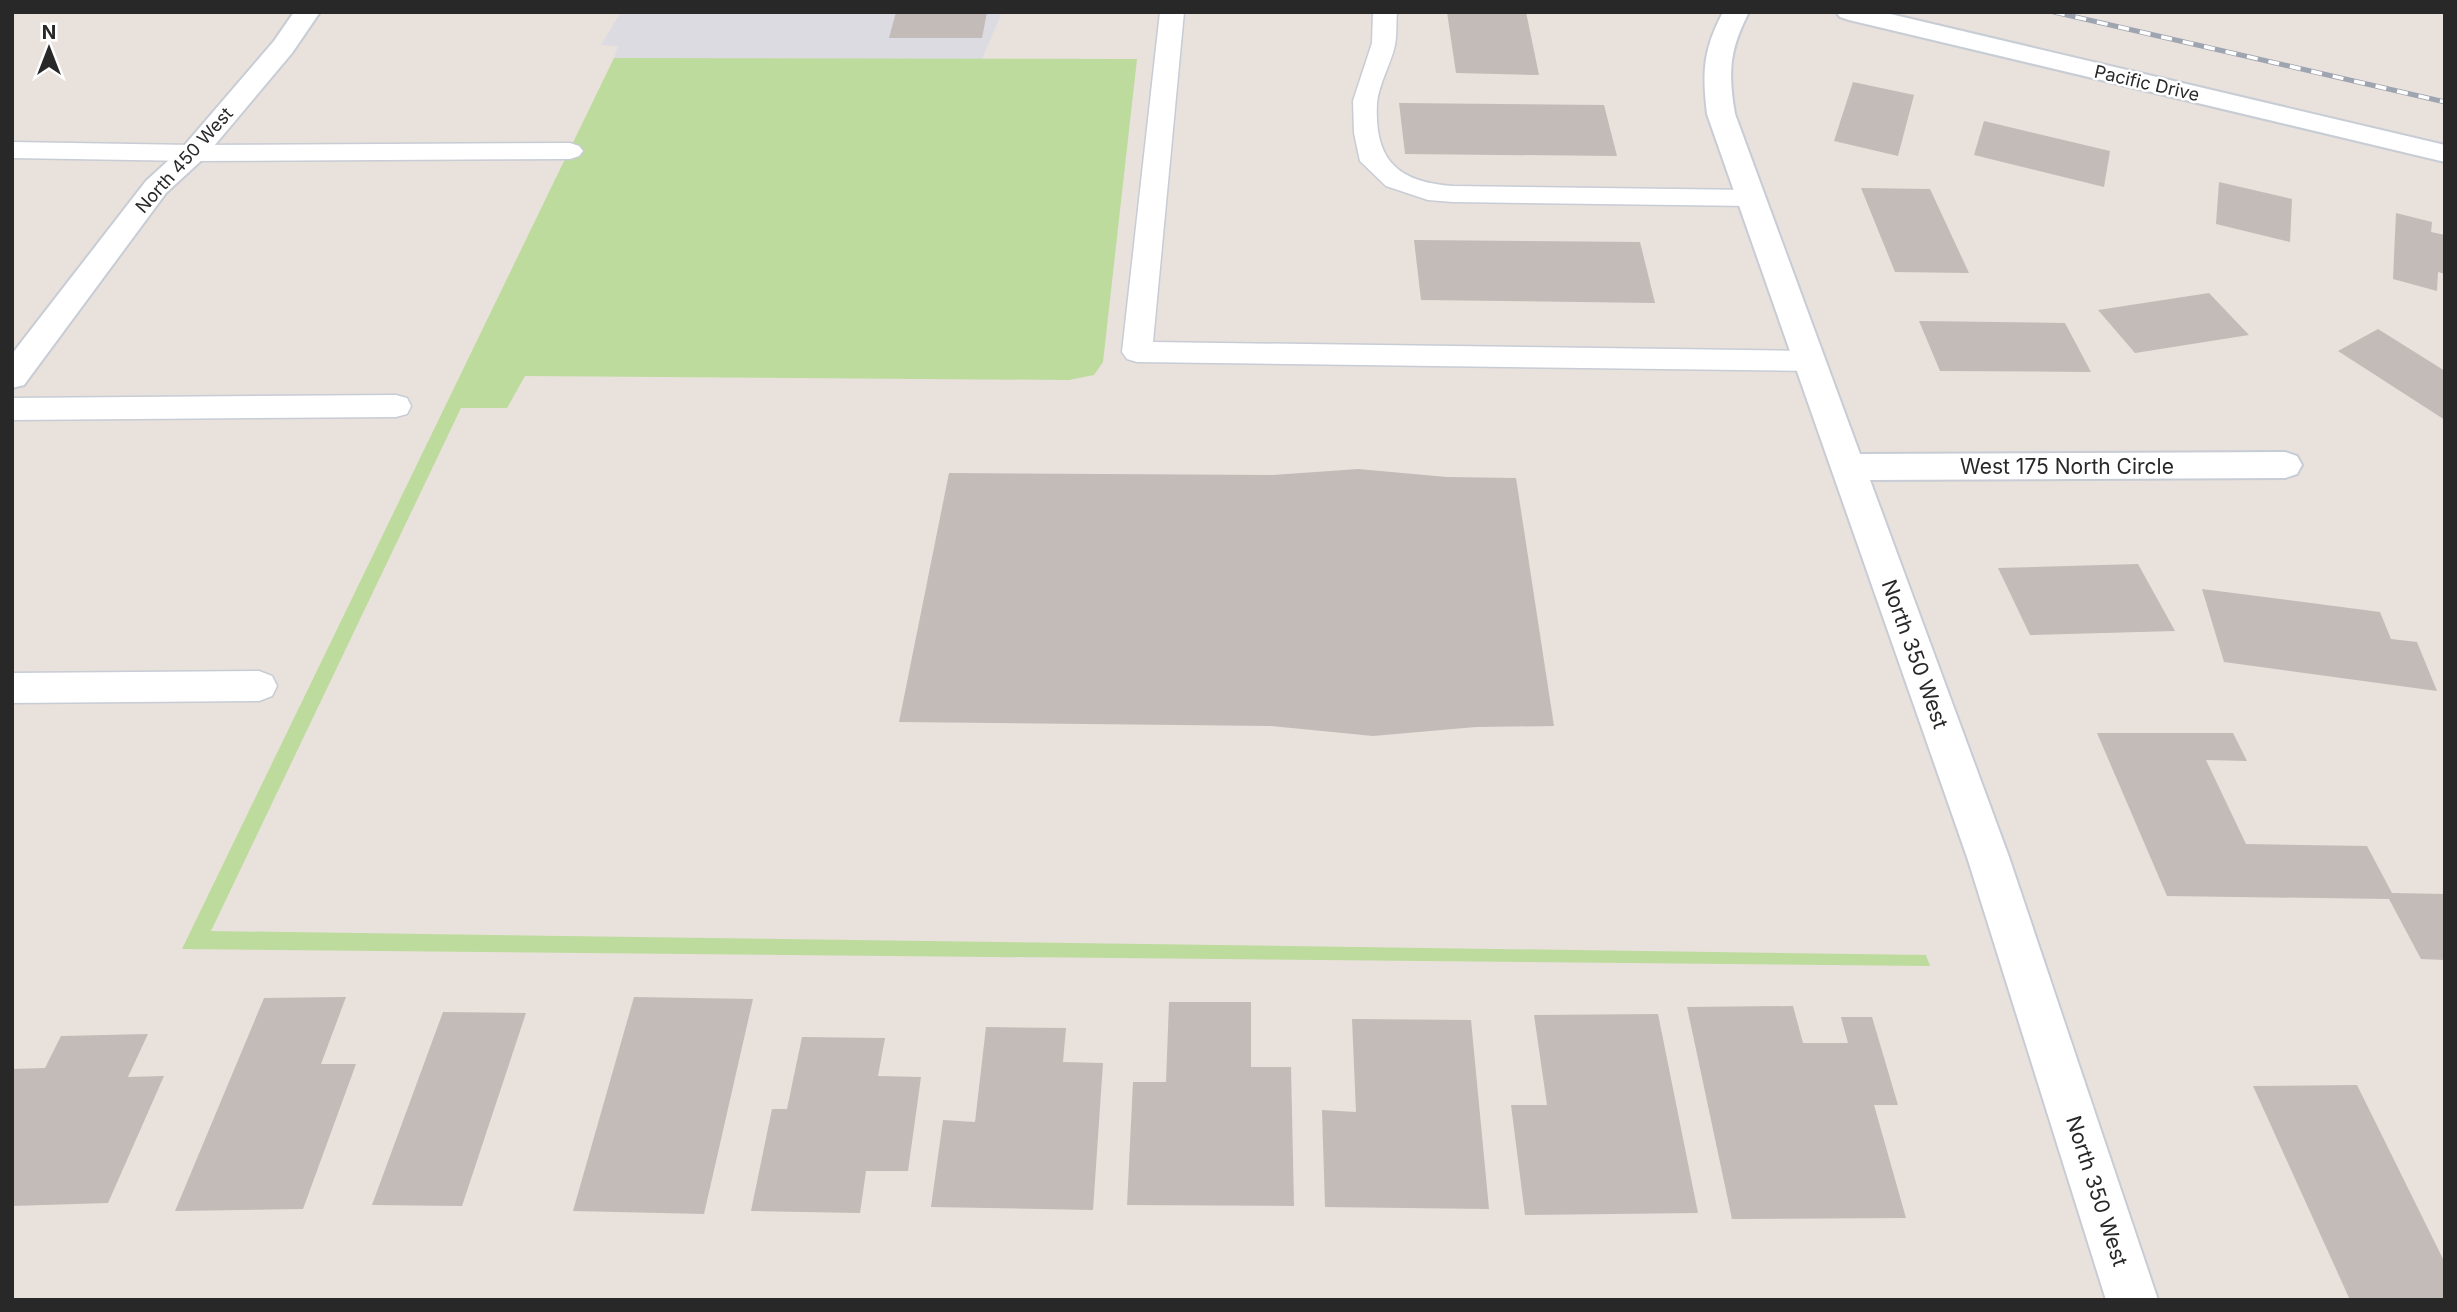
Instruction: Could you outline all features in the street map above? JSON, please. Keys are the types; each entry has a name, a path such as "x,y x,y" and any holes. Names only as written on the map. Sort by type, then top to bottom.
{"street":[{"name":"North 450 West","path":"12,377 156,187 193,153 283,47 307,12"},
{"name":"North 350 West","path":"1736,12 1719,43 1715,77 1721,114 1988,857 2132,1300"},
{"name":"Pacific Drive","path":"1849,12 2445,154"},
{"name":"West 175 North Circle","path":"1848,467 2285,466"}],"lane":[{"path":"1172,12 1137,352 1810,361"},
{"path":"1385,12 1384,43 1366,101 1367,133 1373,161 1395,180 1428,192 1453,194 1751,198"},
{"path":"12,150 193,153 570,151"},
{"path":"12,409 396,406"},
{"path":"12,688 259,686"}],"shaded area":[{"path":"621,12 1002,12 982,59 614,58 618,46 601,45"}],"green space":[{"path":"614,58 1137,59 1103,362 1094,375 1069,380 525,376 507,408 461,408 211,931 1926,955 1930,966 182,949"}],"building":[{"path":"896,12 987,12 982,38 889,38"},
{"path":"1447,12 1526,12 1539,75 1456,73"},
{"path":"1853,82 1914,95 1898,156 1834,141"},
{"path":"1399,103 1604,105 1617,156 1405,154"},
{"path":"1984,121 2110,151 2104,187 1974,155"},
{"path":"2219,182 2292,199 2290,242 2216,224"},
{"path":"1861,188 1930,189 1969,273 1895,272"},
{"path":"2396,213 2432,222 2431,232 2445,235 2445,274 2438,272 2437,291 2393,279"},
{"path":"1414,240 1640,242 1655,303 1421,300"},
{"path":"2209,293 2249,335 2135,353 2098,310"},
{"path":"1919,321 2065,323 2091,372 1940,371"},
{"path":"2378,329 2445,371 2445,420 2338,351"},
{"path":"1358,469 1447,477 1516,478 1554,726 1476,727 1373,736 1271,726 899,722 949,473 1273,475"},
{"path":"2138,564 2175,631 2030,635 1998,568"},
{"path":"2202,589 2380,612 2391,639 2417,642 2437,691 2224,662"},
{"path":"2097,733 2233,733 2247,761 2206,760 2246,844 2367,846 2392,893 2445,894 2445,960 2421,959 2389,899 2167,896"},
{"path":"346,997 321,1064 356,1064 303,1209 175,1211 264,998"},
{"path":"634,997 753,999 704,1214 573,1211"},
{"path":"1169,1002 1251,1002 1251,1067 1291,1067 1294,1206 1127,1205 1133,1082 1166,1082"},
{"path":"1793,1006 1803,1043 1848,1043 1841,1017 1872,1017 1898,1105 1874,1105 1906,1218 1732,1219 1687,1007"},
{"path":"443,1012 526,1013 462,1206 372,1205"},
{"path":"1658,1014 1698,1213 1525,1215 1511,1105 1547,1105 1534,1015"},
{"path":"1352,1019 1471,1020 1489,1209 1325,1207 1322,1110 1356,1112"},
{"path":"986,1027 1066,1028 1063,1062 1103,1063 1093,1210 931,1207 943,1120 975,1122"},
{"path":"148,1034 128,1077 164,1076 108,1203 12,1206 12,1069 45,1068 61,1036"},
{"path":"802,1037 885,1038 878,1076 921,1077 908,1171 866,1171 860,1213 751,1211 772,1109 787,1109"},
{"path":"2357,1085 2445,1263 2445,1300 2350,1300 2253,1086"}],"railway":[{"path":"2054,12 2445,102"}]}
